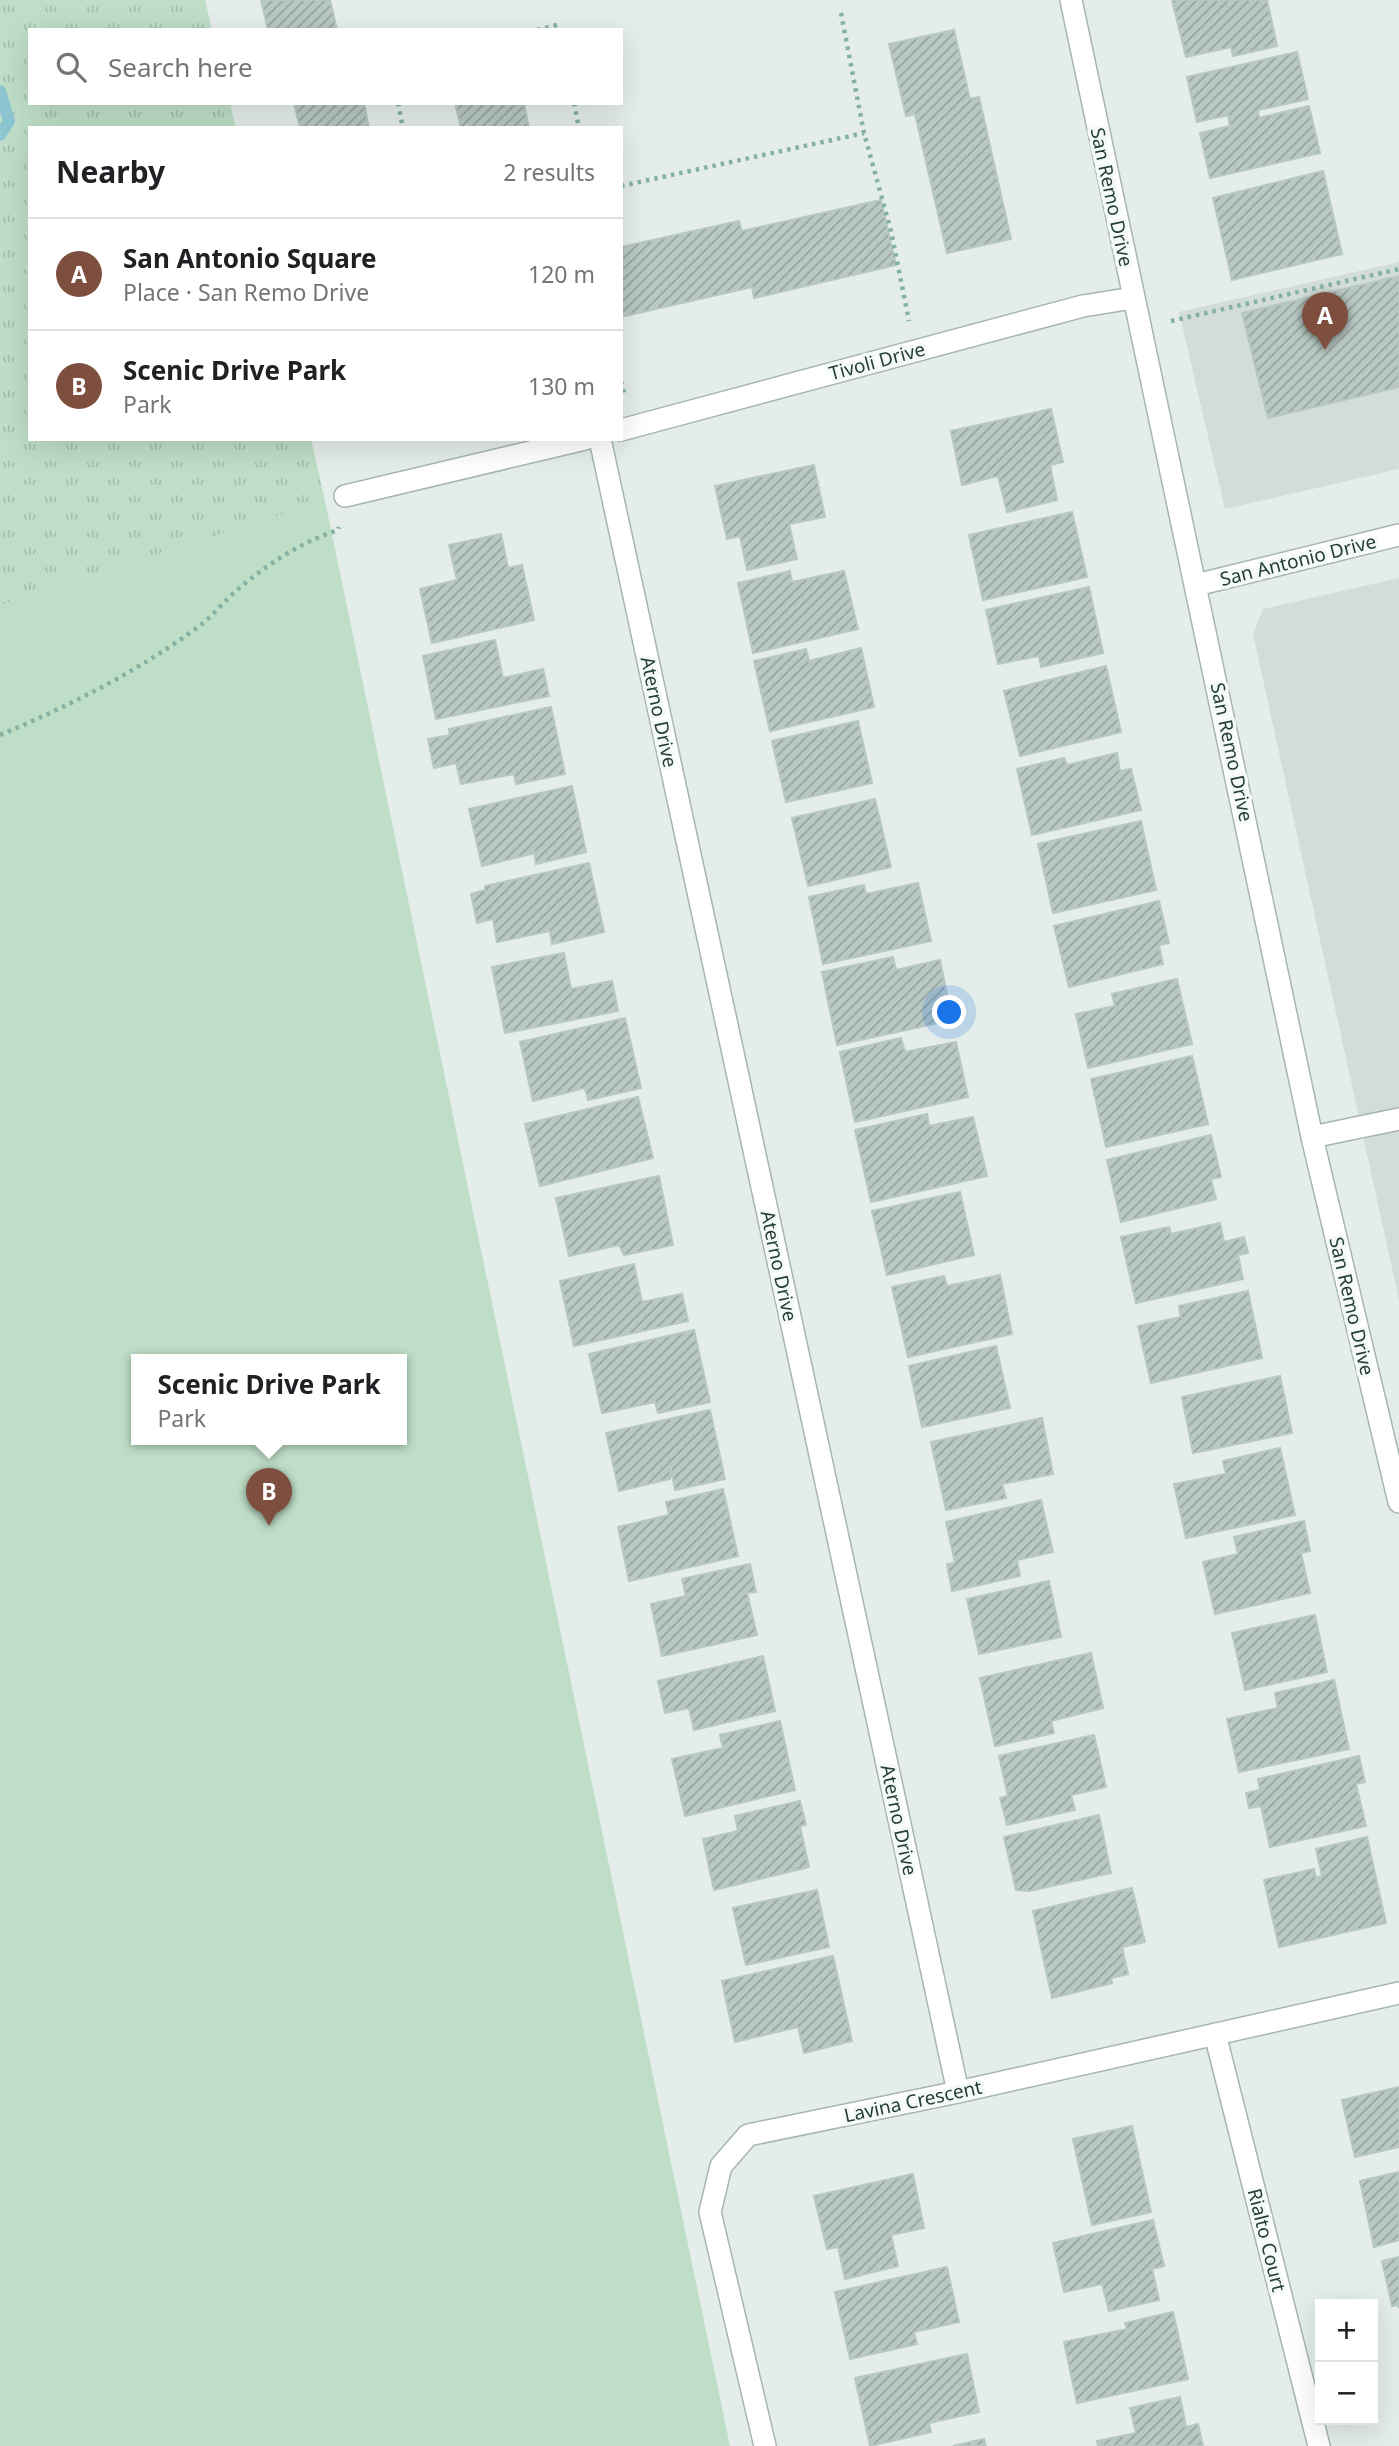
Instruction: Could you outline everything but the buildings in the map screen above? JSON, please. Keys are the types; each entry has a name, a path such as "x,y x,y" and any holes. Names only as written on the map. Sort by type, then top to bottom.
{"street":[{"name":"San Remo Drive","path":"1071,0 1312,1137 1399,1502"},
{"name":"Tivoli Drive","path":"623,429 1083,306 1133,298"},
{"path":"345,496 577,441"},
{"name":"Aterno Drive","path":"600,441 958,2092"},
{"name":"San Antonio Drive","path":"1196,585 1399,534"},
{"path":"1312,1137 1399,1119"},
{"name":"Lavina Crescent","path":"765,2446 710,2212 721,2166 748,2135 958,2092 1399,1993"},
{"name":"Rialto Court","path":"1215,2034 1319,2446"}],"path":[{"path":"841,12 864,133 891,231 911,329"},
{"path":"398,105 403,126"},
{"path":"574,105 579,126"},
{"path":"623,186 864,133"},
{"path":"1170,321 1399,269"},
{"path":"623,389 624,393"},
{"path":"0,735 46,716 123,676 200,626 236,591 275,561 322,535 338,530 345,496"}],"shaded area":[{"path":"1399,262 1399,469 1225,509 1179,312"},
{"path":"1399,578 1399,1300 1253,634 1263,609"}],"green space":[{"path":"0,0 205,0 212,28 28,28 28,105 230,105 236,126 28,126 28,441 311,441 325,501 0,605"},
{"path":"325,501 730,2446 0,2446 0,605"}],"waterway":[{"path":"0,91 9,121 0,135"}],"place":[{"name":"San Antonio Square","path":"1325,350"},
{"name":"Scenic Drive Park","path":"269,1526"}]}
